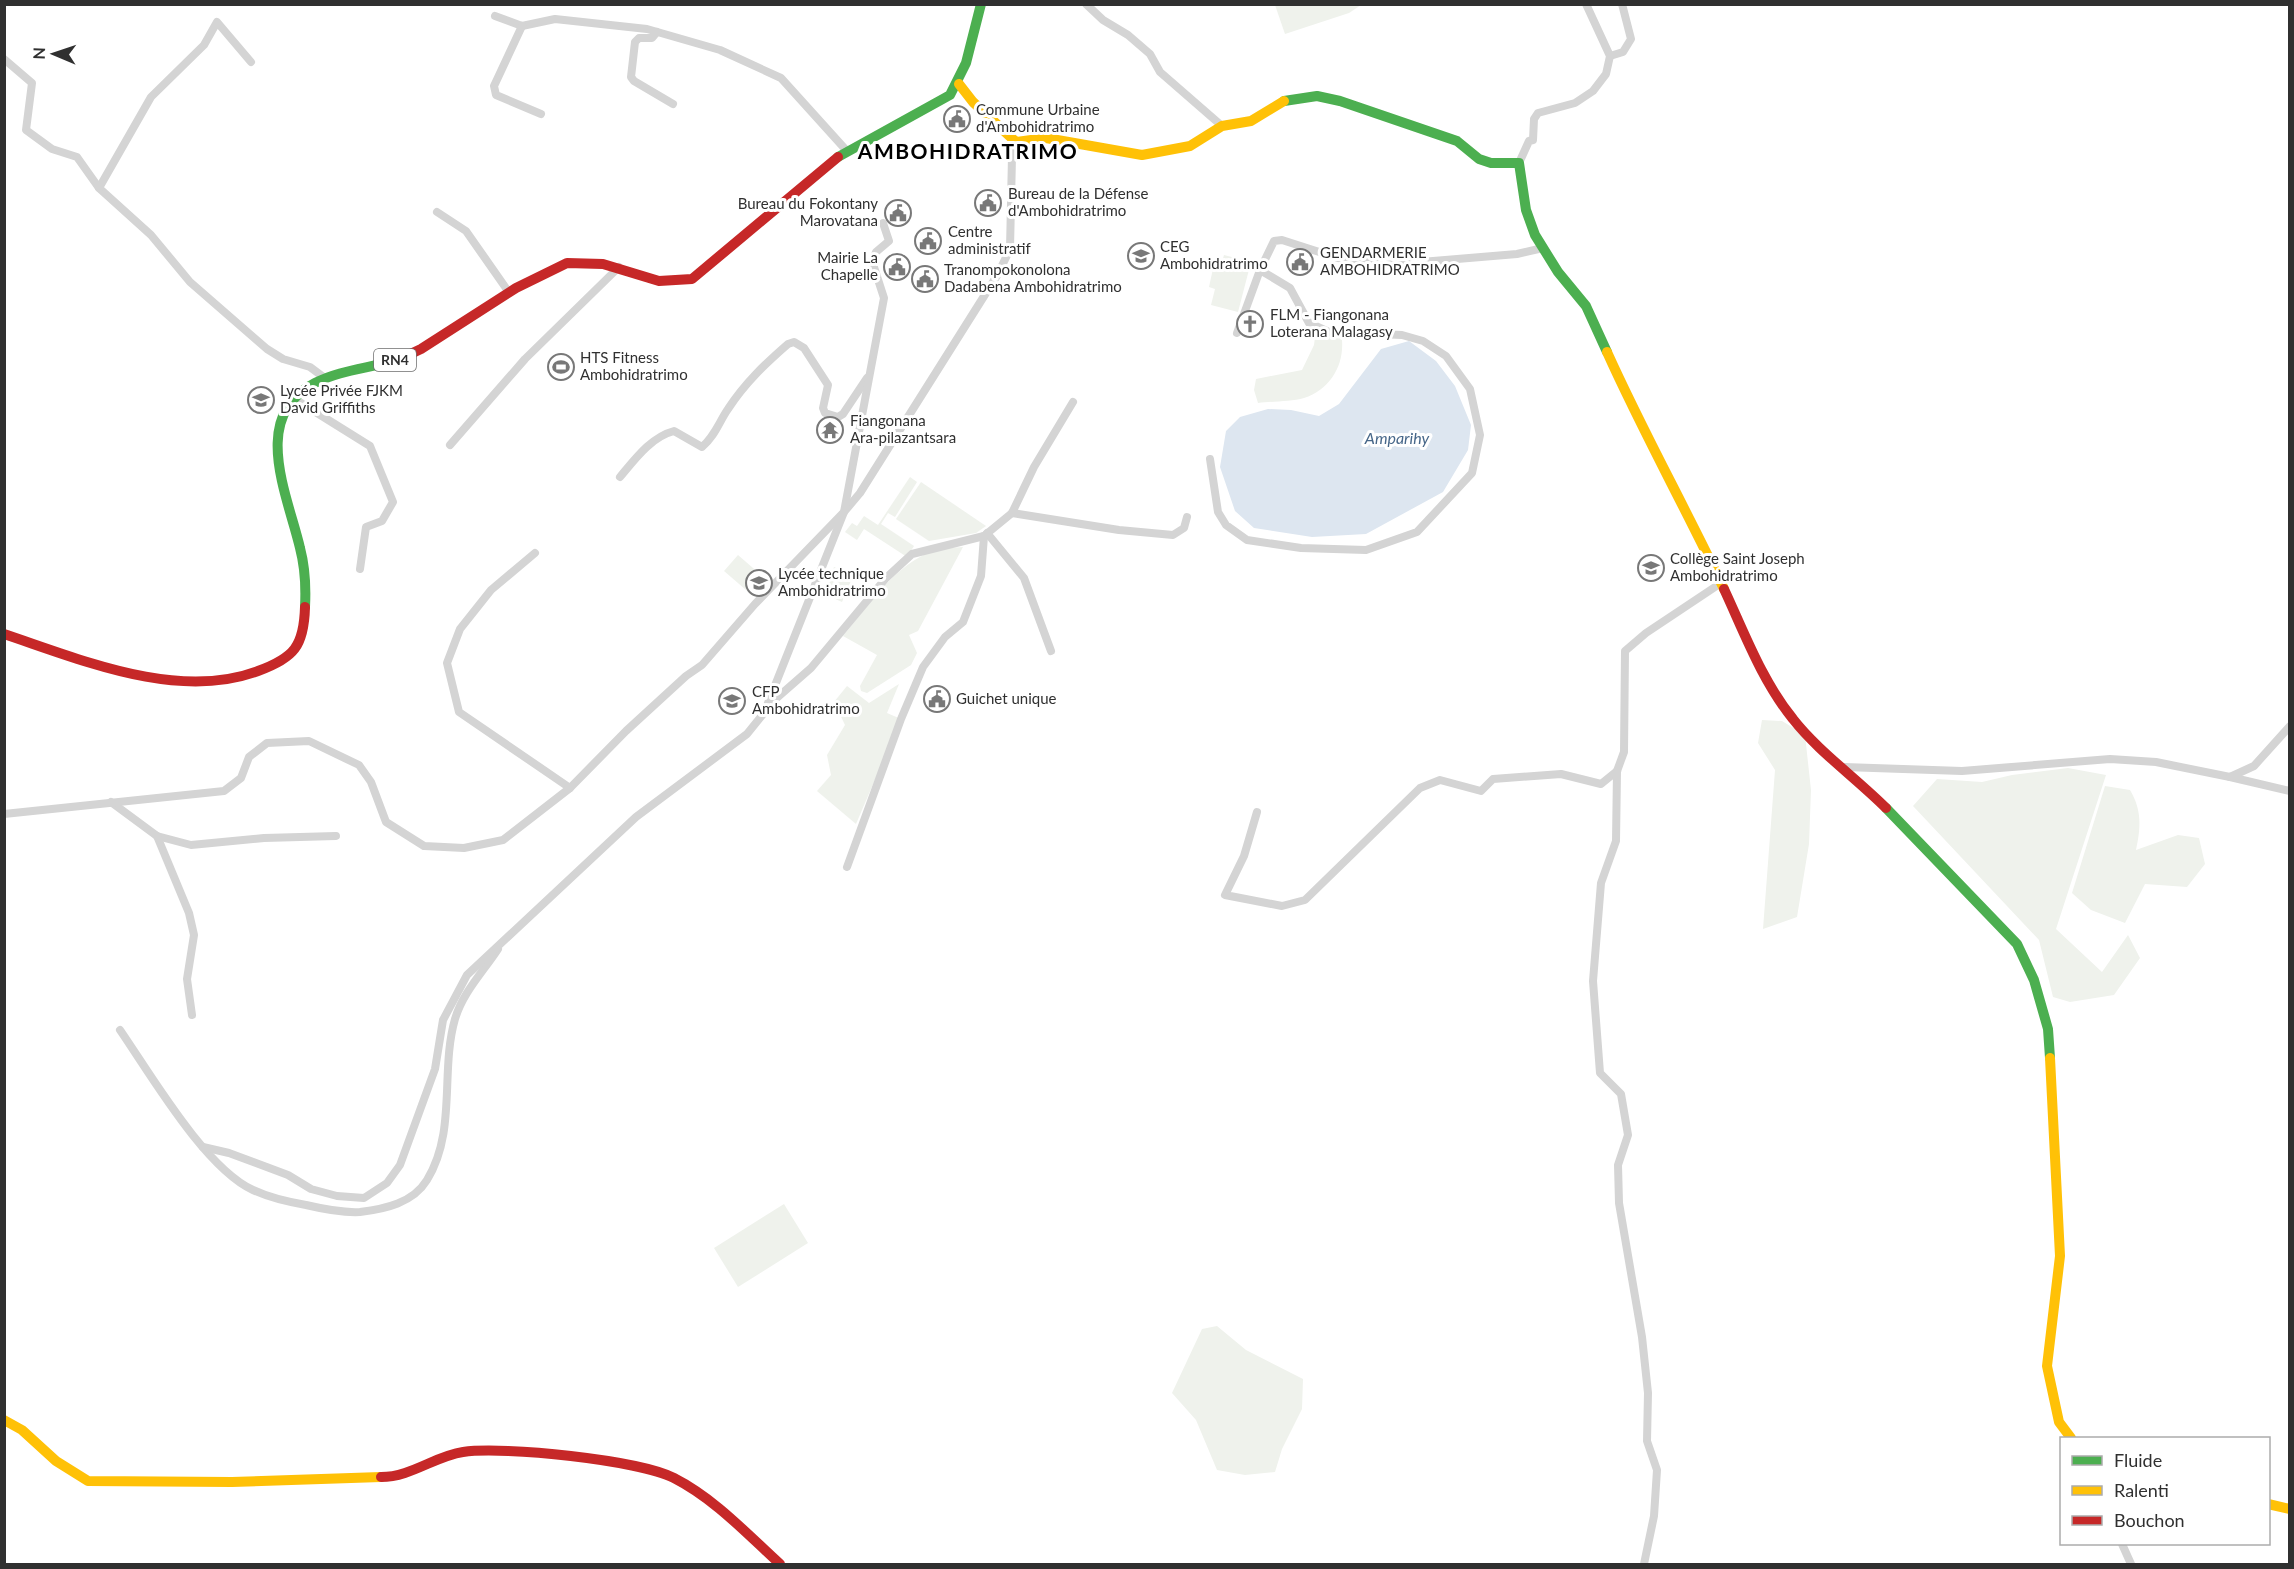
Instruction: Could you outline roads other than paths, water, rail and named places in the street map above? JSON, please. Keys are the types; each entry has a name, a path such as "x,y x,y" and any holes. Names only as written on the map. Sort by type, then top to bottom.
{"street":[{"name":"RN4","path":"4,634 102,665 197,684 224,682 244,676 287,657 296,648 303,629 305,612 301,551 279,471 277,453 279,424 293,398 309,385 410,355 508,291 566,263 588,260 619,267 654,281 671,282 692,279 846,150 950,95 959,84 964,70 981,4"},
{"path":"1086,4 1103,20 1128,35 1150,54 1160,72 1222,126"},
{"path":"1586,4 1610,56 1606,74 1593,91 1575,103 1538,112 1534,119 1533,140 1529,141 1519,163 1526,210 1543,248 1558,272 1586,306 1640,426 1689,516 1764,674 1792,718 1815,743 1844,767 2017,944 2034,980 2048,1029 2058,1196 2060,1256 2047,1366 2059,1422 2070,1437"},
{"path":"1610,56 1623,52 1631,39 1622,4"},
{"path":"495,16 522,26 555,19 657,32 720,50 781,78 846,150"},
{"path":"99,188 151,97 204,45 217,22 251,62"},
{"path":"522,26 494,86 496,94 541,114"},
{"path":"657,32 652,38 639,38 635,42 632,77 634,81 673,104"},
{"path":"4,59 32,83 26,130 52,149 77,157 99,188 151,235 190,282 267,349 283,358 310,367 326,379"},
{"path":"959,84 973,102 1016,142"},
{"path":"950,95 973,102"},
{"path":"1016,142 1046,138 1142,154 1190,146 1222,126 1251,121 1288,99 1317,96 1340,101 1430,130 1457,141 1479,159 1491,163 1519,163"},
{"path":"4,813 224,791 242,778 249,757 267,742 309,741 359,765 371,782 386,822 424,846 464,848 503,840 570,788 626,731 686,676 702,665 755,604 860,493 998,274 1010,249 1012,156 1016,142"},
{"path":"438,212 466,231 508,291"},
{"path":"770,704 844,512 884,298 872,261 876,252 889,241 883,223"},
{"path":"1237,333 1260,270 1274,241 1282,240 1338,258 1385,265 1517,254 1543,248"},
{"path":"450,445 525,359 619,267"},
{"path":"1210,459 1218,512 1226,525 1247,540 1301,548 1365,550 1417,532 1472,473 1480,435 1470,389 1446,356 1422,341 1402,334 1329,332 1319,328 1309,323 1290,288 1260,270"},
{"path":"620,477 639,454 662,434 674,431 702,447 711,440 726,411 754,374 788,344 794,342 804,348 825,380 828,386 823,408 831,415 838,417 843,414 868,375"},
{"path":"293,398 370,446 393,502 382,521 366,527 360,568"},
{"path":"203,1147 229,1153 288,1175 311,1189 337,1196 364,1198 387,1183 400,1165 435,1069 443,1020 467,975 636,817 747,734 770,704 811,669 886,578 912,554 985,535 1012,513 1034,467 1073,402"},
{"path":"1012,513 1098,527 1173,535 1184,528 1187,517"},
{"path":"985,535 1024,578 1051,651"},
{"path":"847,867 901,719 924,667 945,637 963,622 981,576 985,535"},
{"path":"535,554 491,590 460,629 447,663 459,712 570,788"},
{"path":"1644,1564 1654,1516 1657,1470 1647,1441 1648,1393 1643,1348 1619,1203 1618,1165 1628,1135 1621,1094 1600,1073 1595,1041 1593,981 1601,883 1616,841 1617,771 1624,752 1625,651 1720,583"},
{"path":"2230,777 2254,766 2289,726"},
{"path":"1844,767 1962,771 2110,759 2156,762 2289,791"},
{"path":"1257,812 1244,856 1225,895 1282,906 1305,900 1420,788 1440,780 1481,791 1493,778 1561,774 1601,784 1617,771"},
{"path":"111,802 157,836 191,845 264,838 336,836"},
{"path":"157,836 189,914 194,935 187,979 192,1015"},
{"path":"120,1030 203,1147 252,1190 280,1200 354,1212 382,1210 407,1199 427,1181 438,1154 444,1128 449,1054 455,1019 466,994 502,943"},
{"path":"4,1420 22,1430 56,1461 88,1481 232,1482 395,1477 462,1452 509,1451 652,1469 674,1478 712,1502 780,1564"},
{"path":"2270,1504 2289,1509"},
{"path":"2122,1545 2131,1564"}],"water":[{"name":"Amparihy","path":"1409,341 1436,361 1455,386 1471,425 1468,450 1443,492 1366,534 1312,537 1254,528 1235,511 1220,467 1226,431 1240,417 1268,409 1291,410 1319,416 1339,404 1381,349"}],"place":[{"name":"Commune Urbaine d'Ambohidratrimo","path":"957,119"},
{"name":"Bureau de la Défense d'Ambohidratrimo","path":"988,203"},
{"name":"Bureau du Fokontany Marovatana","path":"898,213"},
{"name":"Centre administratif","path":"928,241"},
{"name":"CEG Ambohidratrimo","path":"1141,256"},
{"name":"GENDARMERIE AMBOHIDRATRIMO","path":"1300,262"},
{"name":"Mairie La Chapelle","path":"897,267"},
{"name":"Tranompokonolona Dadabena Ambohidratrimo","path":"925,279"},
{"name":"FLM - Fiangonana Loterana Malagasy","path":"1250,324"},
{"name":"HTS Fitness Ambohidratrimo","path":"561,367"},
{"name":"Lycée Privée FJKM David Griffiths","path":"261,400"},
{"name":"Fiangonana Ara-pilazantsara","path":"830,430"},
{"name":"Collège Saint Joseph Ambohidratrimo","path":"1651,568"},
{"name":"Lycée technique Ambohidratrimo","path":"759,583"},
{"name":"Guichet unique","path":"937,699"},
{"name":"CFP Ambohidratrimo","path":"732,701"}],"district":[{"name":"AMBOHIDRATRIMO","path":"968,152"}]}
